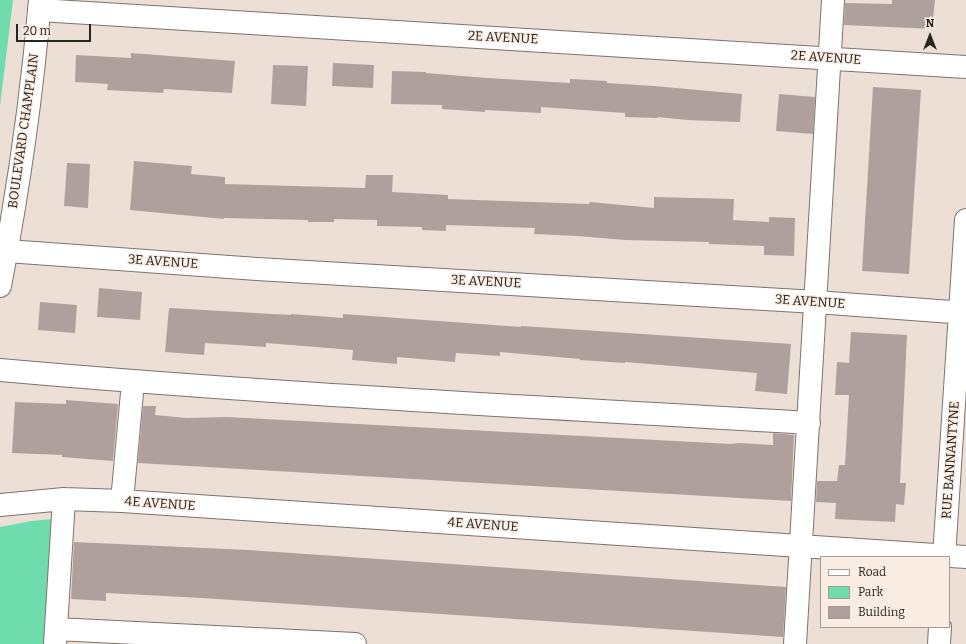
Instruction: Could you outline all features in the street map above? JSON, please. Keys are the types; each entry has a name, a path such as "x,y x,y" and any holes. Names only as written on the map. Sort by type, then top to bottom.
{"street":[{"path":"794,644 816,302 833,0"},
{"name":"2E AVENUE","path":"40,5 966,67"},
{"name":"BOULEVARD CHAMPLAIN","path":"0,286 7,251 27,118 40,5"},
{"name":"RUE BANNANTYNE","path":"944,556 963,312 966,220"},
{"name":"3E AVENUE","path":"7,251 257,269 963,312"},
{"path":"0,370 133,382 292,393 808,423"},
{"path":"122,501 133,382"},
{"path":"64,499 56,637 355,644"},
{"name":"4E AVENUE","path":"0,505 64,499 122,501 944,556"},
{"name":"4E AVENUE","path":"950,556 966,557"},
{"path":"939,644 940,628"}],"green space":[{"path":"0,0 13,0 0,106"},
{"path":"53,519 46,644 0,644 0,527 31,521"}],"building":[{"path":"892,0 935,0 932,29 844,25 845,3 892,4"},
{"path":"131,53 235,61 232,93 164,89 163,93 107,90 108,84 75,82 76,55 131,58"},
{"path":"333,63 374,65 373,88 332,86"},
{"path":"273,65 308,66 306,106 271,104"},
{"path":"392,71 426,72 487,78 570,83 570,79 607,81 607,83 742,94 740,122 687,120 658,117 625,117 625,113 541,107 541,113 485,110 485,112 442,109 442,105 391,104"},
{"path":"873,87 921,90 909,274 862,271"},
{"path":"779,94 815,97 813,134 776,131"},
{"path":"134,161 192,166 191,174 225,177 225,184 365,188 366,175 393,175 392,192 448,195 448,199 589,204 590,202 654,208 654,197 734,199 733,220 769,222 769,217 795,218 794,256 764,255 764,246 709,244 709,242 625,240 534,234 535,228 446,225 446,231 422,230 422,227 377,226 377,220 334,219 334,222 308,222 308,220 224,219 130,210"},
{"path":"67,163 90,164 88,208 64,206"},
{"path":"99,288 142,292 140,320 97,317"},
{"path":"40,302 77,305 75,333 38,330"},
{"path":"169,308 343,318 343,314 791,344 787,394 755,391 757,373 625,362 580,360 500,352 500,356 456,353 455,362 397,357 397,364 352,360 353,350 266,343 266,347 205,343 204,355 165,352"},
{"path":"851,332 907,335 900,483 906,483 904,505 896,504 895,522 835,519 836,503 816,502 817,481 837,481 839,465 845,465 849,395 835,395 837,362 849,363"},
{"path":"66,400 118,404 113,461 62,457 62,455 12,453 15,402 66,404"},
{"path":"143,406 156,406 155,415 187,418 227,417 731,444 773,445 773,433 794,435 791,501 138,463"},
{"path":"74,542 248,550 786,587 783,637 202,598 106,593 106,601 71,599"}]}
